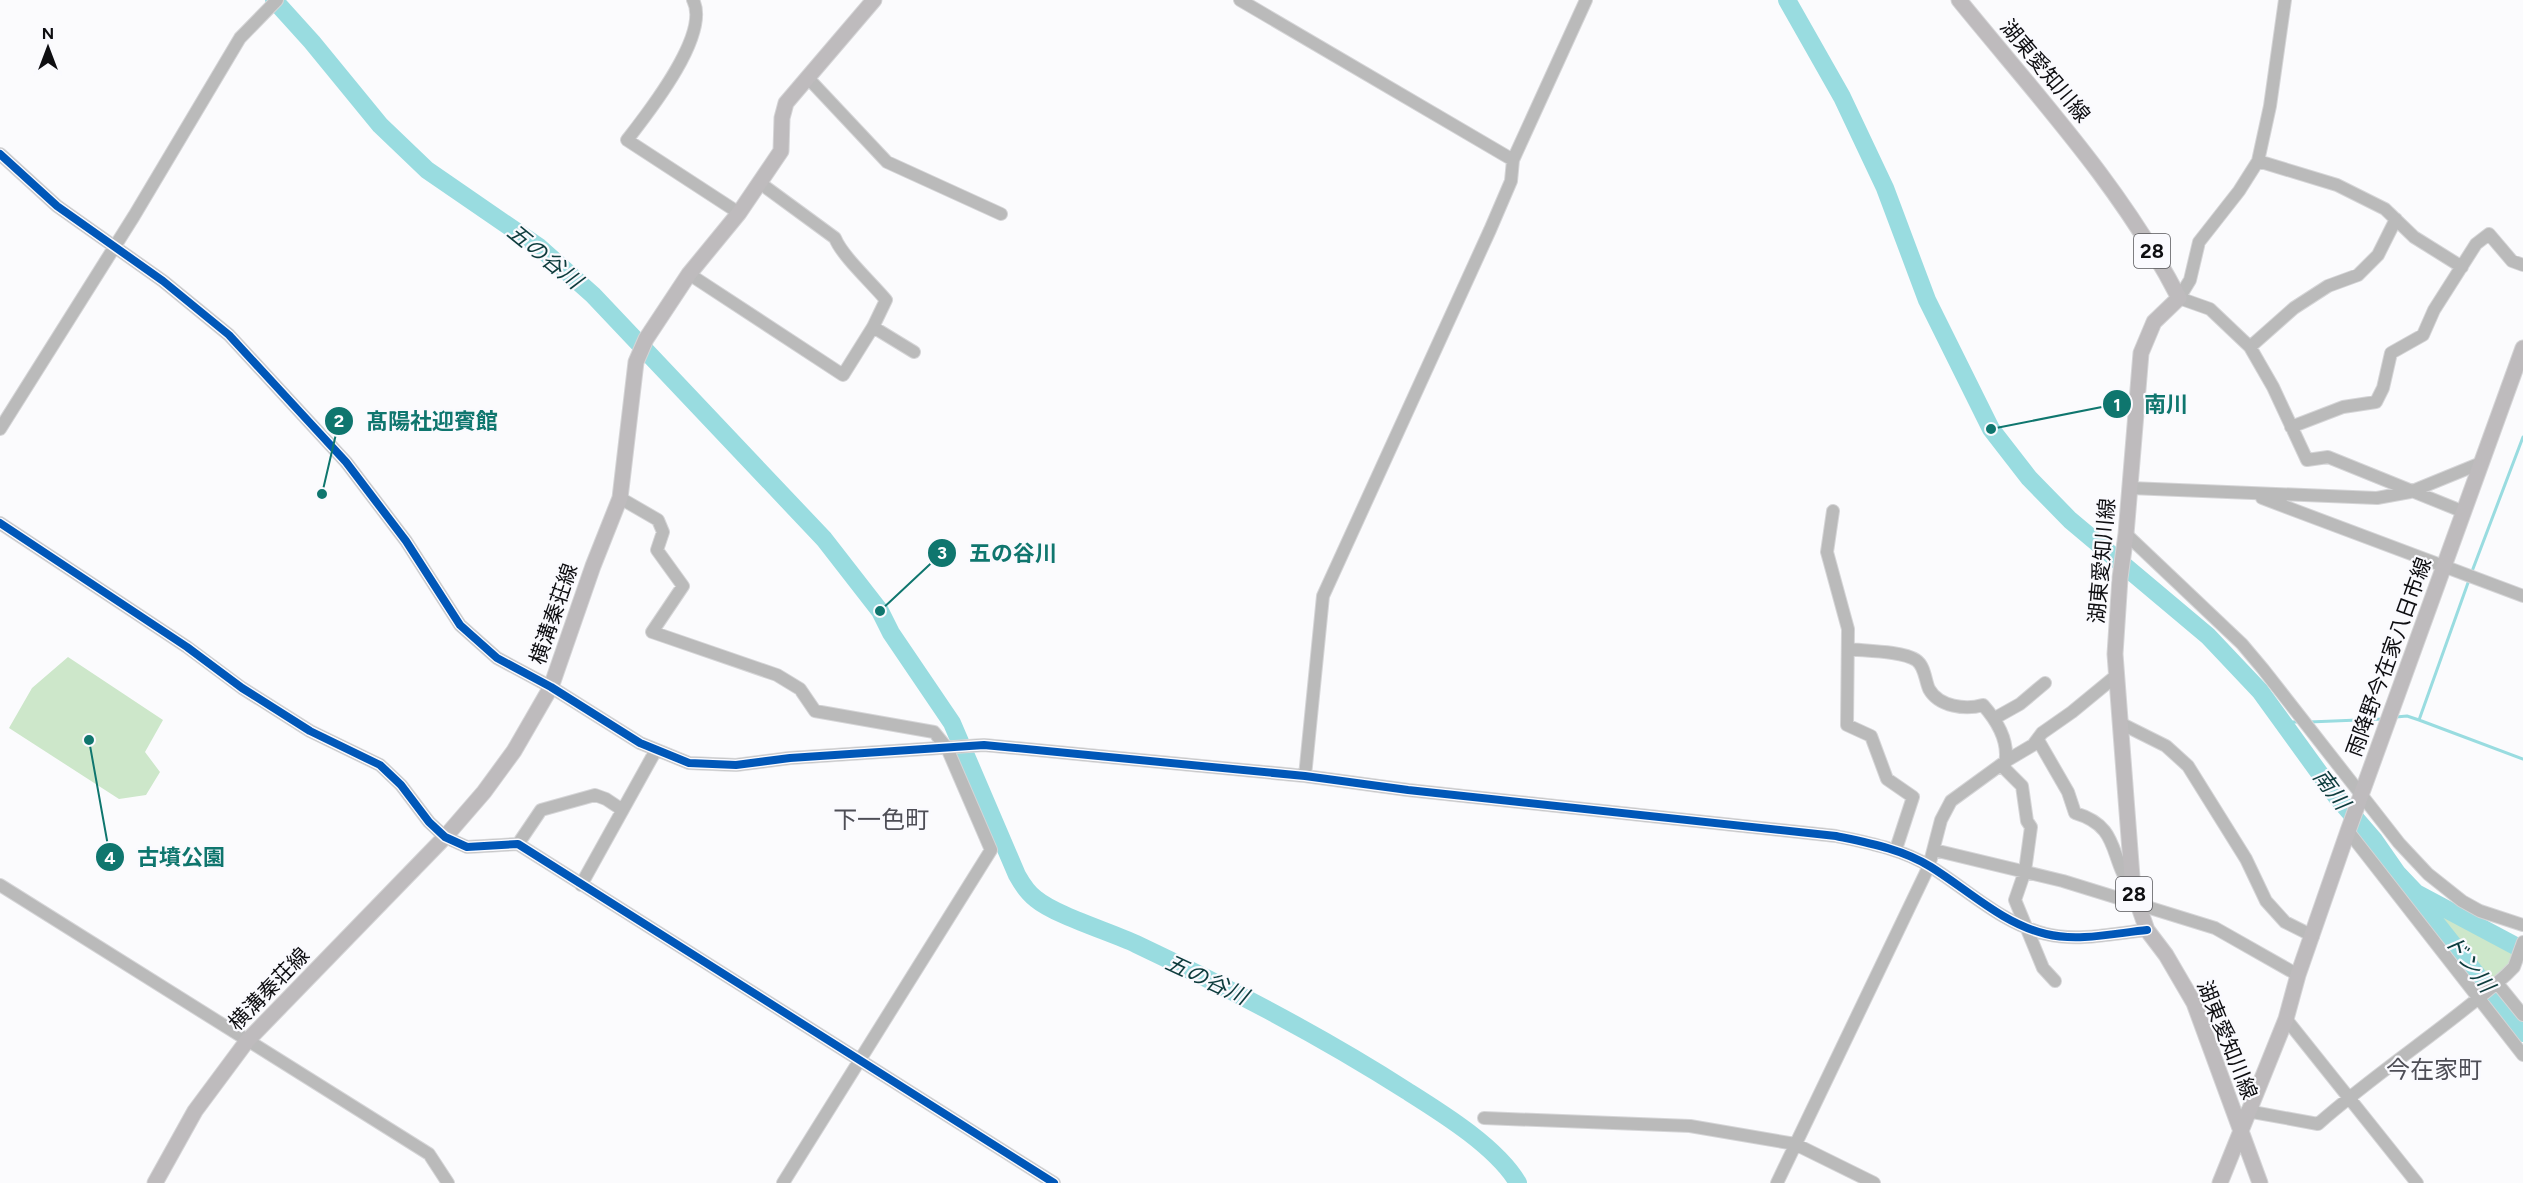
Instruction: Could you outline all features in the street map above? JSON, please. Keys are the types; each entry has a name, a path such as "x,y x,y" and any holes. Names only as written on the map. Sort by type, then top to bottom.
{"main road":[{"name":"横溝秦荘線","path":"155,1183 195,1111 247,1041 445,837 484,792 514,750 551,687 593,566 620,498 636,362 646,339 689,274 739,213 781,151 782,118 786,103 874,0"},
{"name":"湖東愛知川線","path":"1959,0 2092,160 2166,272 2179,298 2154,322 2141,353 2120,578 2115,654 2133,890 2147,930 2166,955 2194,1003 2260,1183"},
{"name":"雨降野今在家八日市線","path":"2220,1183 2241,1133 2247,1111 2286,1019 2298,975 2348,831 2523,348"}],"street":[{"path":"693,0 696,5 695,30 691,42 656,103 627,140 739,213"},
{"path":"1240,0 1513,160"},
{"path":"1305,776 1323,596 1503,200 1511,181 1513,160 1586,0"},
{"path":"2285,0 2270,106 2258,161 2239,191 2199,243 2190,280 2179,298 2210,309 2250,347 2285,411 2290,428 2307,459 2328,457 2464,512"},
{"path":"0,429 240,38 273,4"},
{"path":"808,78 887,162 1001,214"},
{"path":"0,154 57,206 163,282 229,335 346,462 406,541 460,625 497,658 551,687 639,743 689,763 736,765 790,758 984,746 1305,776 1408,790 1836,836 1896,849 1929,866 1988,907 2047,935 2072,936 2147,930"},
{"path":"2258,161 2337,185 2385,209 2414,237 2462,267"},
{"path":"689,274 843,375 873,327 886,300 840,250 835,238 760,183"},
{"path":"2250,347 2294,308 2328,286 2358,274 2378,255 2396,219"},
{"path":"2290,428 2343,407 2376,402 2383,388 2391,353 2423,335 2434,310 2476,244 2489,234 2512,261 2523,265"},
{"path":"873,327 914,352"},
{"path":"2130,488 2377,498 2410,492 2481,463"},
{"path":"2253,494 2523,596"},
{"path":"620,498 658,520 663,532 657,550 683,586 652,632 777,675 800,689 815,711 934,732 947,748 991,850 783,1183"},
{"path":"1833,511 1827,552 1848,629 1846,725 1871,736 1887,779 1913,797 1896,849"},
{"path":"0,523 187,647 242,688 310,730 380,765 401,785 429,822 445,837 467,847 518,844 1054,1183"},
{"path":"2125,540 2242,644 2360,799 2441,885 2480,911 2523,925"},
{"path":"1848,649 1909,656 1920,662 1929,690 1936,698 1950,705 1977,707 1983,705 1995,718 2006,746 2004,768 2022,786 2027,821 2031,827 2025,871 2015,900 2043,968 2055,981"},
{"path":"1777,1183 1929,866 1941,820 1951,801 2038,740 2042,733 2073,712 2117,675"},
{"path":"1995,718 2020,704 2045,683"},
{"path":"2120,723 2166,746 2188,766 2246,859 2266,901 2285,922 2313,936"},
{"path":"2038,740 2068,792 2075,813 2091,818 2107,830 2124,878 2133,890"},
{"path":"581,885 621,809 656,750"},
{"path":"518,844 541,810 595,795 621,809"},
{"path":"2348,831 2523,1056"},
{"path":"1934,850 2063,880 2215,928 2298,975"},
{"path":"0,885 429,1154 448,1183"},
{"path":"2247,1111 2318,1124 2349,1097 2495,985 2514,967 2521,947"},
{"path":"2495,985 2523,1015"},
{"path":"2286,1019 2417,1183"},
{"path":"1484,1118 1690,1126 1795,1144 1874,1183"}],"green space":[{"path":"68,657 163,720 145,752 160,772 146,795 119,799 9,728 32,688"},
{"path":"2427,905 2516,951 2514,959 2492,983"}],"waterway":[{"name":"五の谷川","path":"274,0 312,42 380,125 427,170 539,247 593,295 824,539 880,611 891,633 952,723 1017,875 1033,897 1056,911 1136,944 1274,1013 1374,1070 1468,1132 1497,1157 1518,1183"},
{"name":"南川","path":"1787,0 1842,97 1885,188 1927,300 1991,429 2029,478 2070,520 2208,636 2260,691 2336,796 2374,840 2397,873 2416,893 2523,950"},
{"path":"2471,574 2523,437"},
{"path":"2419,720 2469,580"},
{"path":"2396,717 2407,716 2523,759"},
{"path":"2309,722 2383,719"},
{"path":"2280,722 2300,722"},
{"name":"ドン川","path":"2417,895 2425,909 2523,1033"}],"cycle path":[{"path":"0,154 57,206 163,281 229,335 346,462 406,541 460,625 497,658 551,687 640,743 689,763 736,765 790,758 984,745 1305,776 1408,790 1836,836 1885,847 1920,861 2015,923 2046,934 2084,937 2147,930"},
{"path":"0,523 187,647 242,688 310,731 380,765 401,785 429,822 445,837 467,847 518,844 1054,1183"}],"place":[{"name":"南川","path":"1991,429"},
{"name":"髙陽社迎賓館","path":"322,494"},
{"name":"五の谷川","path":"880,611"},
{"name":"古墳公園","path":"89,740"}],"district":[{"name":"下一色町","path":"881,820"},
{"name":"今在家町","path":"2434,1070"}]}
